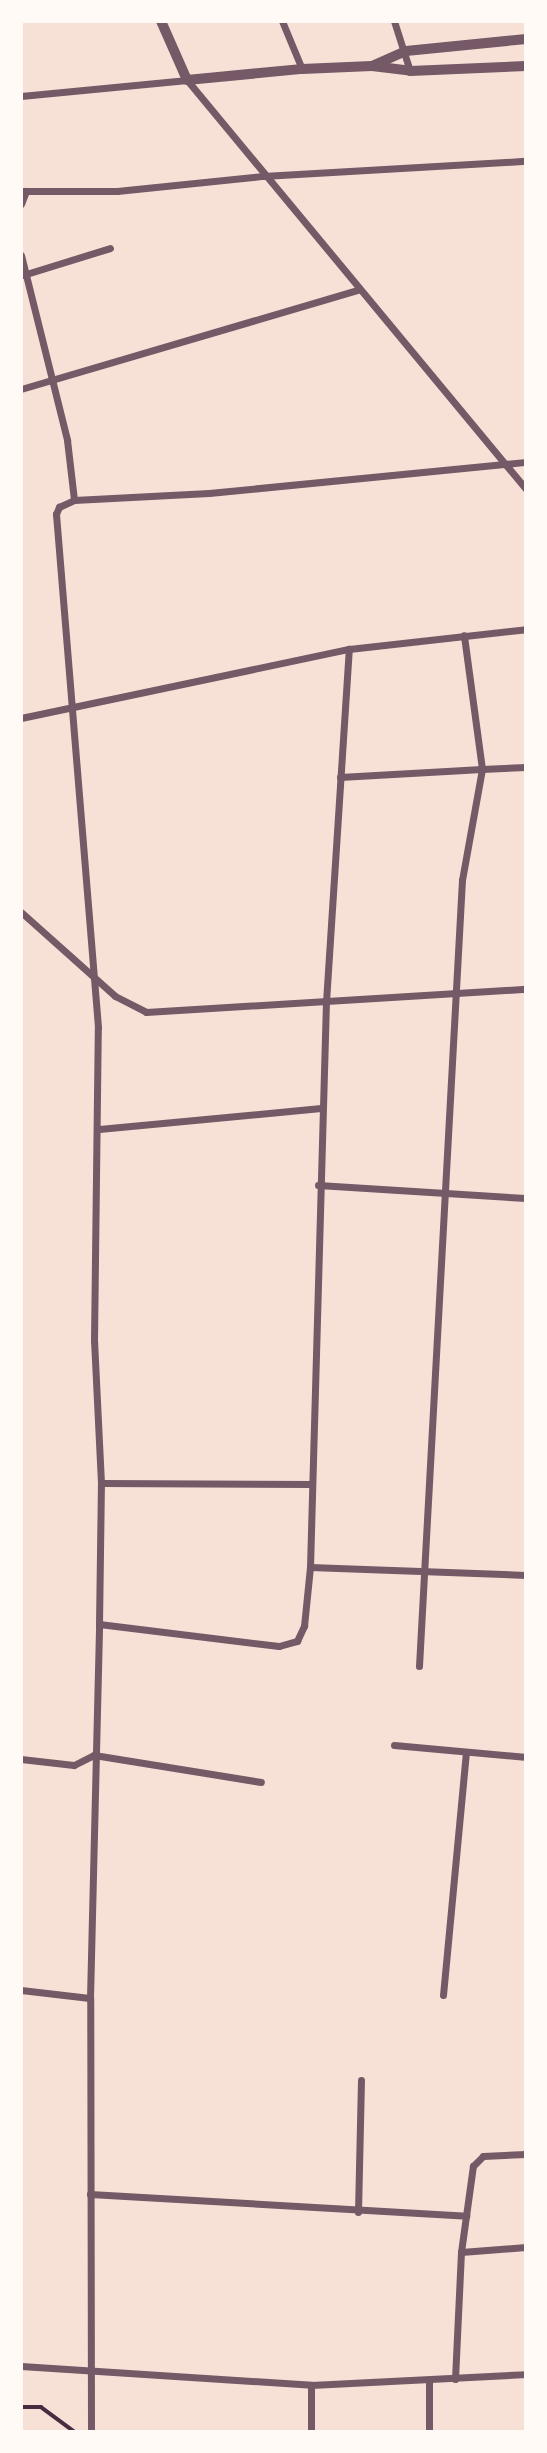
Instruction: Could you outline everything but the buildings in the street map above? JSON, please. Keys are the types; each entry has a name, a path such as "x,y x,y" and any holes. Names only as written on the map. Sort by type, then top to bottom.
{"street":[{"path":"161,21 187,80 358,290 526,489"},
{"path":"282,21 302,69"},
{"path":"394,21 406,51 410,71"},
{"path":"372,66 406,51 526,40"},
{"path":"21,96 302,69 372,66 410,71 526,66"},
{"path":"21,204 23,191 117,191 264,176 526,161"},
{"path":"23,275 110,248"},
{"path":"21,255 23,275 67,440 74,500"},
{"path":"21,390 358,290"},
{"path":"91,2432 88,2368 90,1998 100,1483 94,1342 99,1129 94,976 69,706 56,522 59,507 74,500 209,493 526,463"},
{"path":"21,718 349,649 526,629"},
{"path":"419,1665 427,1569 443,1193 467,841 482,769 464,635"},
{"path":"99,1624 289,1645 302,1634 310,1567 318,1185 326,1002 349,649"},
{"path":"340,777 526,767"},
{"path":"21,912 129,1005 146,1012 526,989"},
{"path":"99,1129 321,1108"},
{"path":"318,1185 526,1198"},
{"path":"100,1483 312,1484"},
{"path":"310,1567 427,1569 526,1575"},
{"path":"394,1745 526,1757"},
{"path":"443,1995 466,1752"},
{"path":"21,1759 74,1765 94,1755 261,1782"},
{"path":"21,1990 90,1998"},
{"path":"358,2212 361,2080"},
{"path":"455,2379 461,2252 476,2159 526,2154"},
{"path":"90,2194 358,2212 466,2216"},
{"path":"461,2252 526,2247"},
{"path":"21,2366 88,2368 223,2382 311,2385 526,2374"},
{"path":"429,2380 429,2432"},
{"path":"311,2385 311,2432"}],"path":[{"path":"21,2407 41,2407 75,2432"}]}
